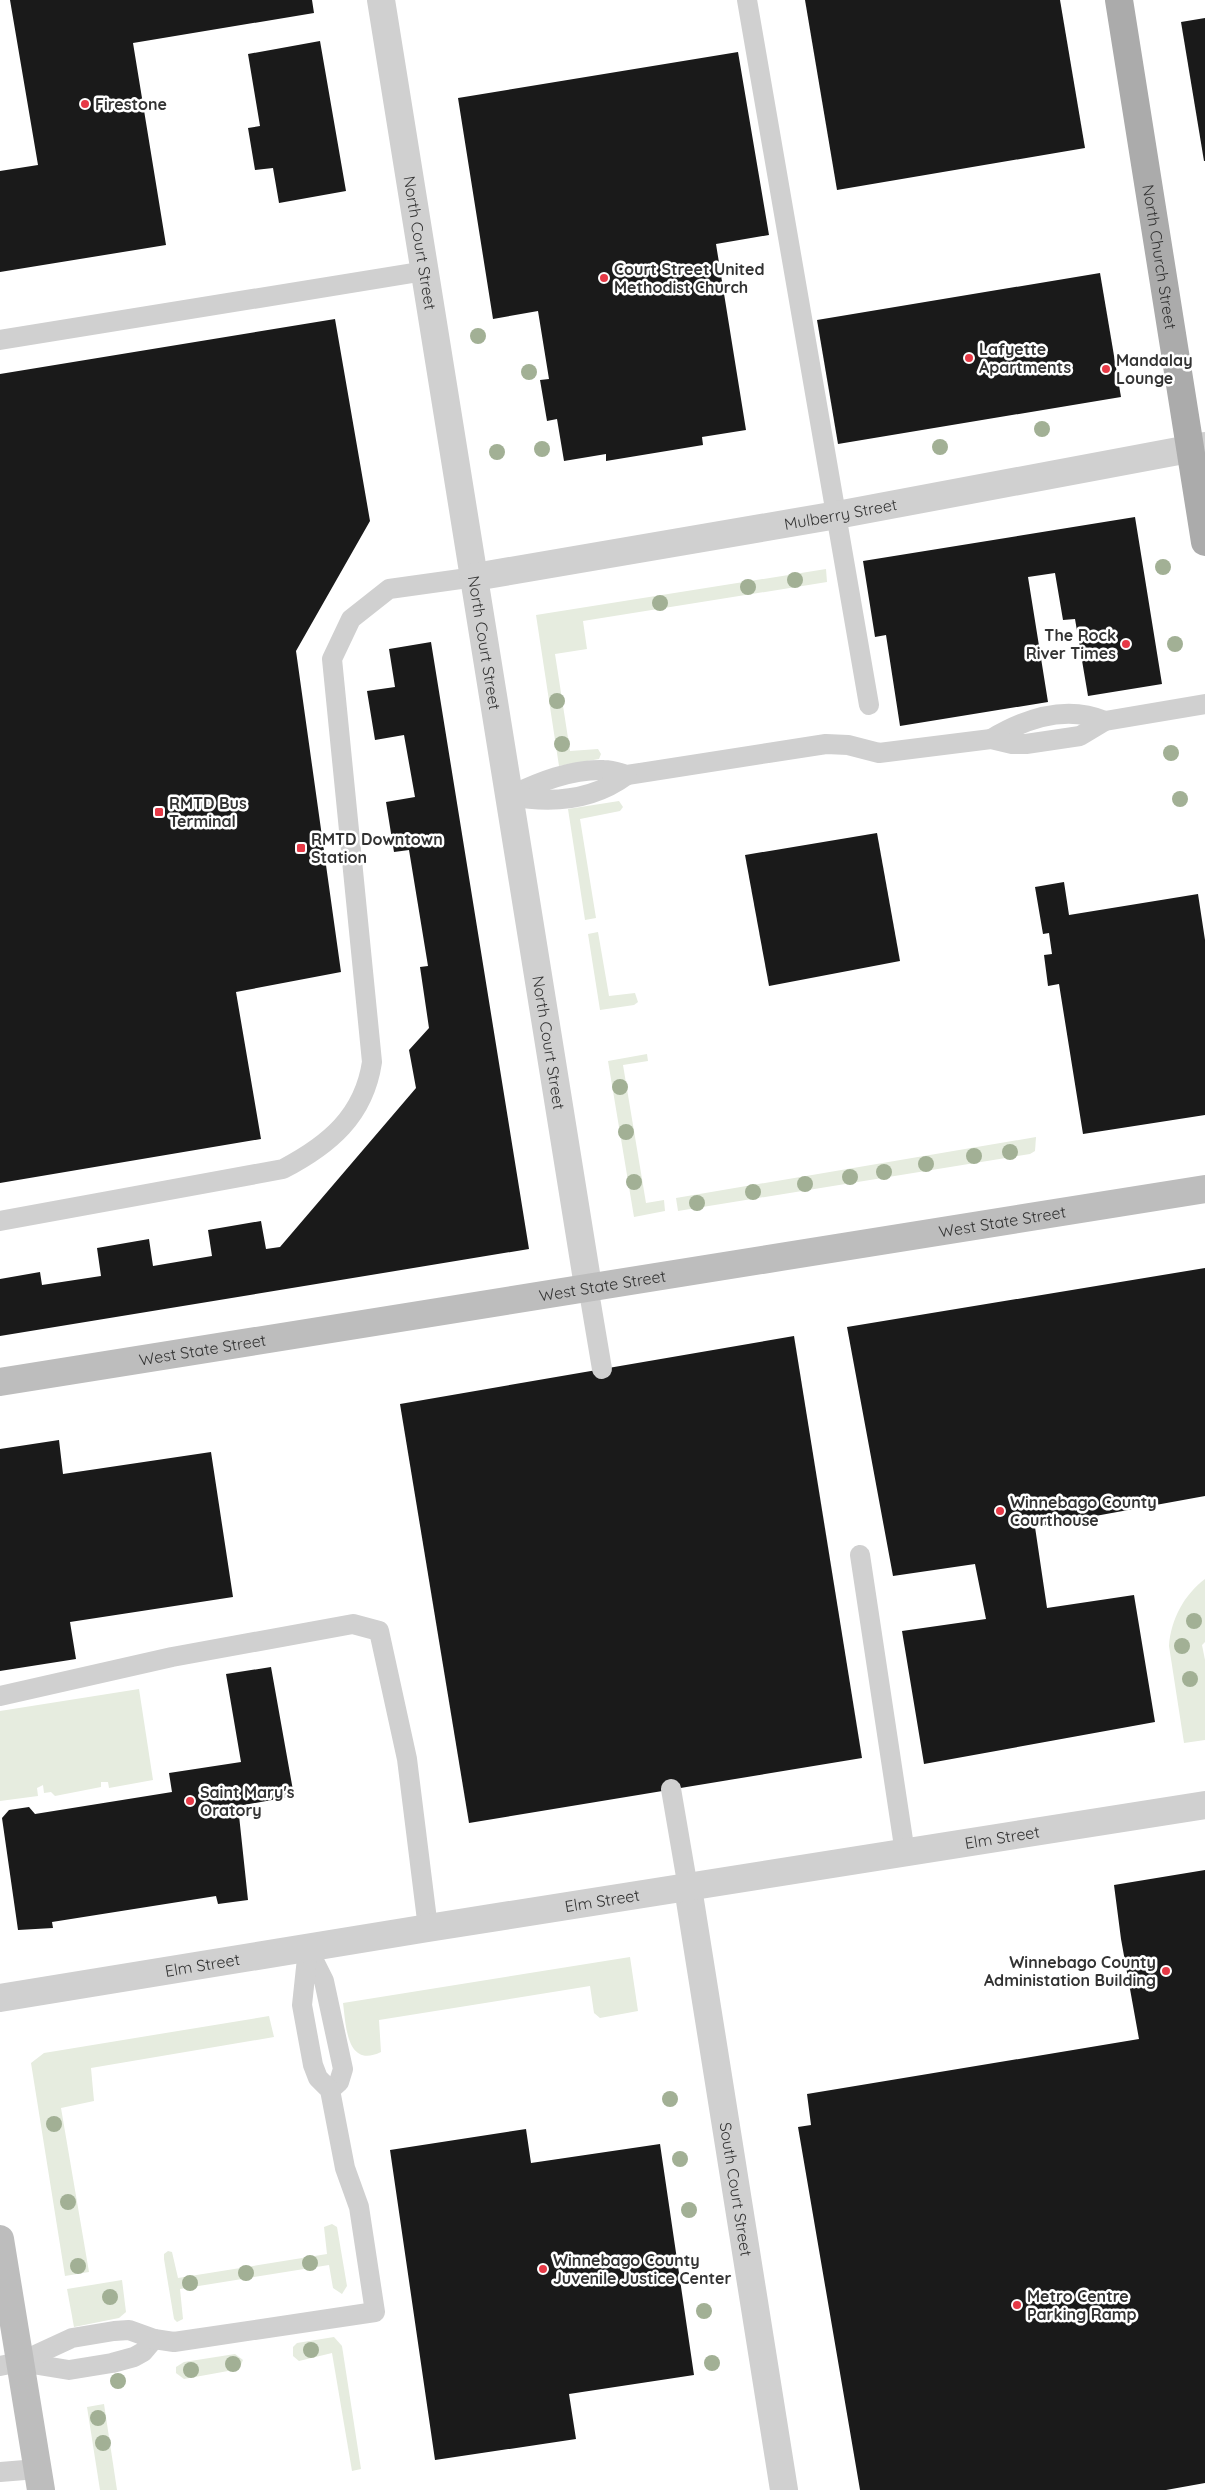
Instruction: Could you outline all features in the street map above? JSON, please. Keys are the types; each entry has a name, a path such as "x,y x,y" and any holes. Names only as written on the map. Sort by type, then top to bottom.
{"main road":[{"name":"North Church Street","path":"1119,0 1198,448 1205,542"},
{"name":"West State Street","path":"0,1382 588,1286 1205,1189"},
{"path":"0,2239 10,2364 39,2479"}],"street":[{"name":"North Court Street","path":"381,0 588,1286"},
{"name":"Mulberry Street","path":"475,578 837,515 1198,448"},
{"name":"Elm Street","path":"0,1998 1205,1805"},
{"name":"South Court Street","path":"688,1888 784,2490"}],"lane":[{"path":"747,0 869,705"},
{"path":"0,340 425,271"},
{"path":"0,1221 283,1169 310,1155 338,1134 354,1112 369,1084 372,1062 332,659 351,619 389,589 475,578"},
{"path":"510,796 535,784 577,773 606,770 627,776 826,744 848,745 879,753 991,739 1012,744 1026,744 1080,736 1105,721 1205,704"},
{"path":"588,1286 602,1369"},
{"path":"860,1555 905,1853"},
{"path":"0,1696 172,1657 352,1624 379,1631 407,1758 428,1928"},
{"path":"671,1790 688,1888"},
{"path":"10,2364 72,2338 129,2330 154,2339 174,2342 375,2312 359,2207 345,2168 330,2090 318,2078 313,2065 302,2004 308,1949"},
{"path":"308,1949 324,1981 343,2069 338,2082 330,2090"},
{"path":"10,2364 68,2370 112,2363 134,2358 143,2352 154,2339"},
{"path":"0,2472 39,2479"}],"shaded area":[{"path":"826,569 827,582 583,621 587,649 555,654 570,751 598,749 601,754 599,759 559,766 536,615"},
{"path":"619,801 623,807 620,811 580,819 596,918 585,920 568,809"},
{"path":"598,932 609,996 635,993 638,1002 634,1005 600,1010 588,934"},
{"path":"647,1054 648,1061 623,1065 646,1203 664,1200 665,1211 634,1217 608,1061"},
{"path":"1036,1137 1035,1151 1030,1154 678,1211 676,1198"},
{"path":"1205,1579 1205,1642 1202,1645 1205,1660 1205,1740 1184,1743 1169,1646 1170,1636 1180,1608 1191,1592"},
{"path":"139,1689 153,1780 109,1788 108,1782 101,1782 101,1787 55,1796 51,1792 44,1793 43,1785 37,1788 38,1796 0,1801 0,1711"},
{"path":"630,1957 638,2011 600,2018 594,2013 590,1986 379,2020 381,2052 369,2056 354,2050 347,2032 343,2003"},
{"path":"269,2016 274,2037 91,2068 94,2101 61,2108 89,2272 65,2276 31,2063 44,2053"},
{"path":"332,2224 337,2227 347,2286 342,2294 333,2288 329,2265 180,2289 183,2319 177,2322 174,2319 164,2259 164,2254 168,2251 172,2252 178,2278 327,2254 324,2227"},
{"path":"122,2280 126,2312 119,2318 74,2327 67,2289"},
{"path":"334,2337 342,2346 361,2469 352,2471 332,2353 299,2361 293,2356 293,2347 297,2343"},
{"path":"235,2354 243,2360 239,2369 184,2379 176,2373 176,2367 184,2362"},
{"path":"104,2404 117,2490 100,2490 87,2407"}],"building":[{"name":"Firestone","path":"10,0 312,0 314,13 133,43 166,245 0,272 0,171 38,165"},
{"path":"805,0 1060,0 1085,148 837,190"},
{"path":"1205,18 1205,161 1204,161 1181,22"},
{"path":"320,41 346,191 279,203 273,168 255,170 248,128 260,126 248,54"},
{"name":"Court Street United Methodist Church","path":"738,52 769,235 716,244 746,430 702,437 703,445 606,461 606,454 564,461 557,419 547,421 540,380 549,379 538,311 493,319 458,98"},
{"name":"Lafyette Apartments","path":"1100,273 1121,397 838,444 817,320"},
{"name":"RMTD Bus Terminal","path":"335,319 370,521 296,651 341,972 236,992 261,1139 0,1183 0,374"},
{"path":"1135,517 1162,684 1088,696 1075,619 1063,620 1055,573 1028,577 1048,702 900,726 886,635 875,637 863,561"},
{"path":"431,642 529,1249 0,1336 0,1279 40,1272 42,1285 101,1276 97,1248 149,1239 153,1266 212,1256 208,1230 261,1221 266,1249 280,1247 416,1088 409,1050 429,1028 420,967 428,966 409,850 394,852 386,802 415,797 404,735 375,740 367,691 395,687 389,649"},
{"path":"877,833 900,961 769,986 745,855"},
{"path":"1064,882 1069,915 1198,894 1205,940 1205,1115 1083,1134 1059,984 1048,986 1044,955 1052,954 1049,933 1043,934 1035,887"},
{"name":"Winnebago County Courthouse","path":"1205,1268 1205,1496 1035,1527 1047,1608 1134,1595 1155,1722 924,1764 902,1631 986,1619 975,1564 893,1576 847,1327"},
{"path":"794,1336 862,1758 469,1823 400,1404"},
{"path":"59,1440 63,1474 211,1452 233,1597 70,1622 76,1659 0,1671 0,1449"},
{"name":"Saint Mary's Oratory","path":"271,1667 294,1796 238,1806 248,1900 218,1904 216,1896 52,1922 53,1928 18,1930 2,1818 9,1810 29,1807 35,1814 172,1792 169,1773 241,1762 226,1674"},
{"name":"Metro Centre Parking Ramp","path":"1205,1870 1205,2483 1166,2490 860,2490 798,2127 811,2125 807,2094 1139,2039 1121,1939 1114,1885"},
{"name":"Winnebago County Juvenile Justice Center","path":"526,2129 531,2163 660,2144 694,2375 569,2394 576,2439 435,2460 390,2150"}],"place":[{"name":"Firestone","path":"85,104"},
{"name":"Court Street United Methodist Church","path":"604,278"},
{"name":"Lafyette Apartments","path":"969,358"},
{"name":"Mandalay Lounge","path":"1106,369"},
{"name":"The Rock River Times","path":"1126,644"},
{"name":"RMTD Bus Terminal","path":"159,812"},
{"name":"RMTD Downtown Station","path":"301,848"},
{"name":"Winnebago County Courthouse","path":"1000,1511"},
{"name":"Saint Mary's Oratory","path":"190,1801"},
{"name":"Winnebago County Administation Building","path":"1166,1971"},
{"name":"Winnebago County Juvenile Justice Center","path":"543,2269"},
{"name":"Metro Centre Parking Ramp","path":"1017,2305"}]}
